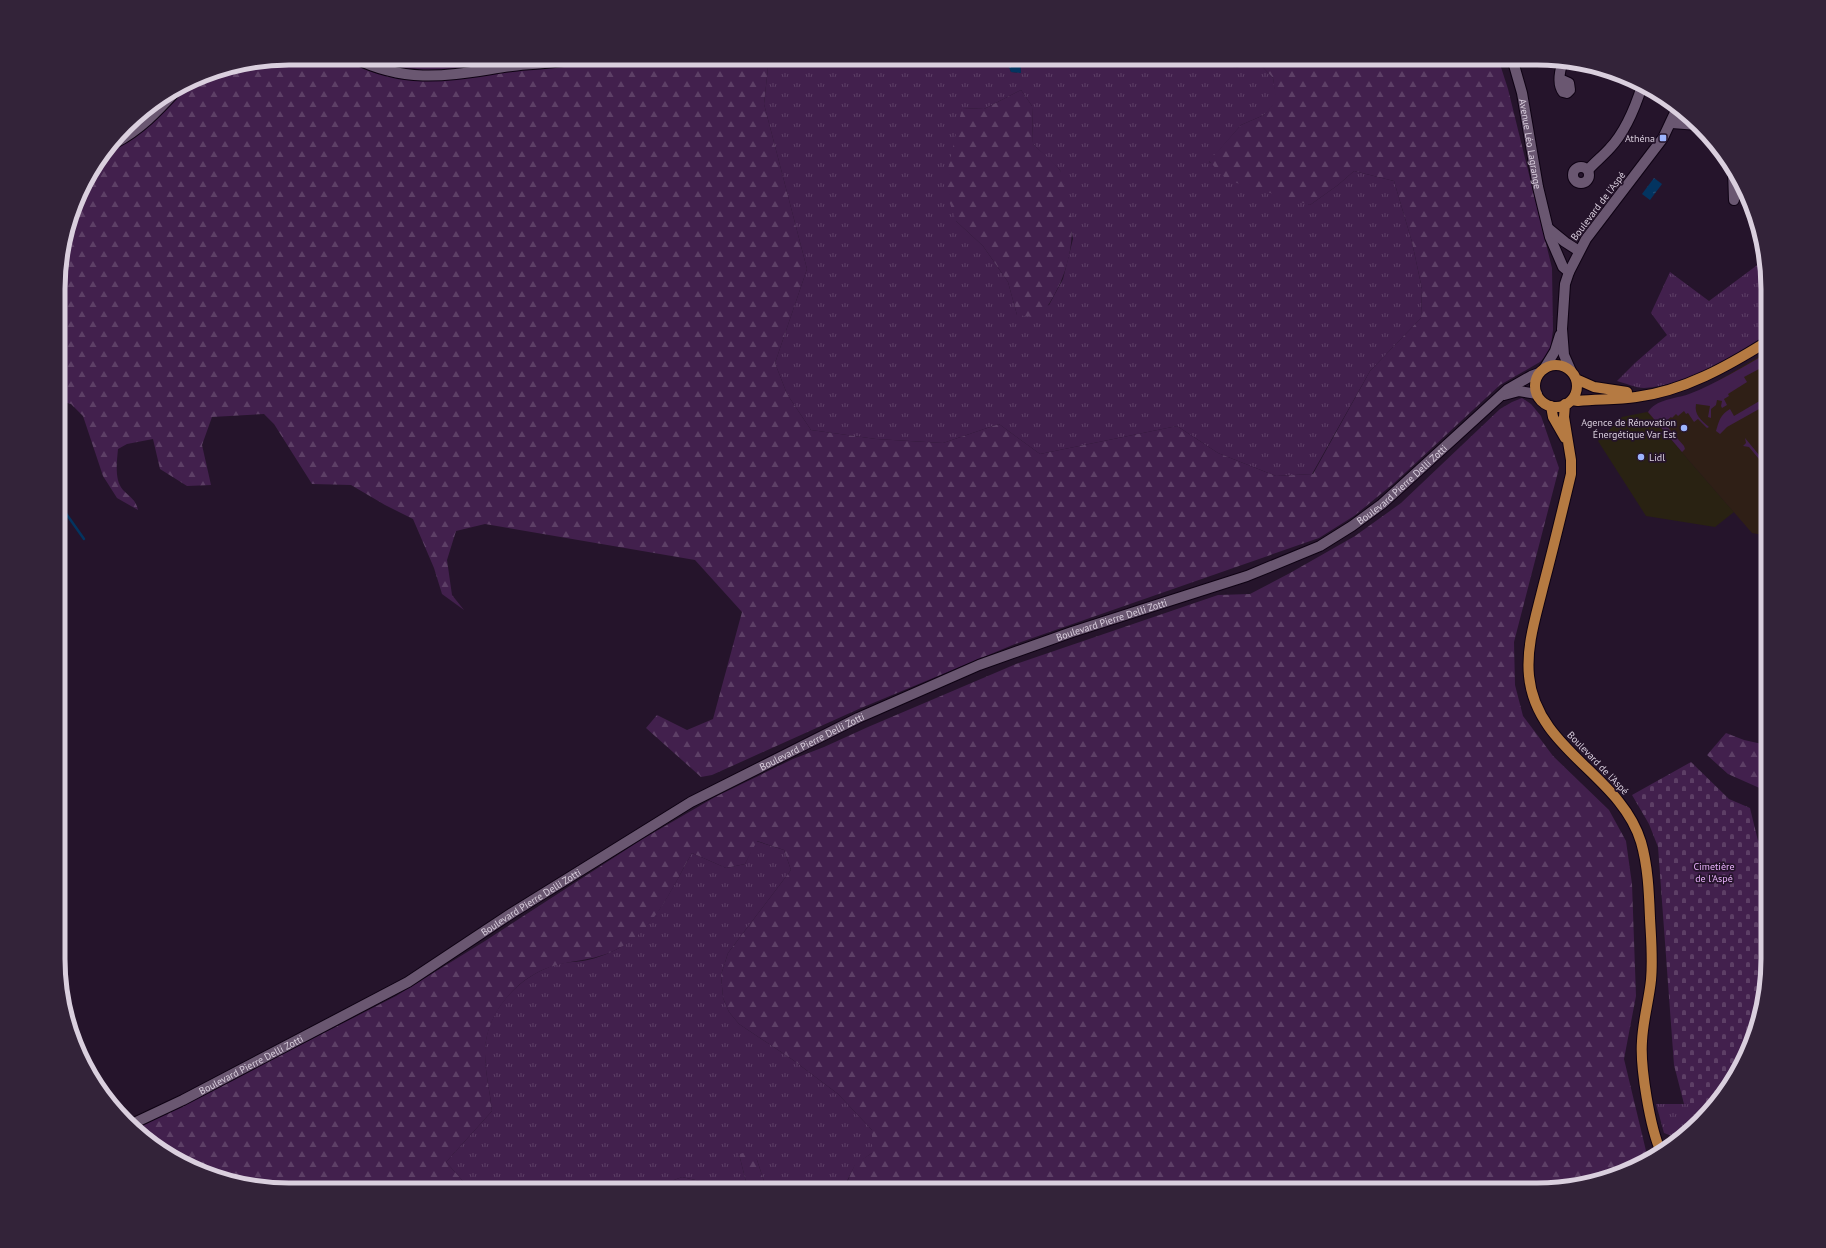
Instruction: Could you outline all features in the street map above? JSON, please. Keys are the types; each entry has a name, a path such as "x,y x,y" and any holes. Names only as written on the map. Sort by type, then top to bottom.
{"main road":[{"path":"1653,393 1610,390 1594,387 1558,365 1542,371 1535,383 1537,394 1542,402 1551,406 1568,402 1636,397 1669,390 1701,377 1736,361 1761,345"},
{"path":"1568,402 1576,390 1573,375"},
{"name":"Boulevard de l'Aspé","path":"1568,402 1564,417 1571,460 1570,474 1532,632 1529,676 1532,694 1540,714 1552,733 1614,794 1629,815 1641,843 1645,861 1649,898 1652,957 1651,980 1642,1039 1642,1057 1653,1126 1659,1147"},
{"name":"Boulevard de l'Aspé","path":"1551,406 1553,417 1568,443"}],"street":[{"path":"369,65 395,74 423,77 454,75 526,65"},
{"name":"Avenue Léo Lagrange","path":"1514,65 1522,93 1538,187 1549,229 1554,247 1563,267 1569,272"},
{"path":"1560,79 1562,66"},
{"path":"1588,170 1611,148 1623,130 1634,111 1641,90"},
{"path":"120,140 128,137 148,121 166,102"},
{"name":"Boulevard de l'Aspé","path":"1573,375 1564,355 1562,329 1565,284 1569,272 1580,251 1594,230 1652,155 1672,123 1676,112"},
{"path":"1672,123 1690,124"},
{"path":"1733,181 1734,200"},
{"path":"1549,229 1580,251"},
{"name":"Boulevard de l'Aspé","path":"1542,371 1555,351 1562,329"},
{"name":"Boulevard Pierre Delli Zotti","path":"135,1123 183,1100 408,982 506,917 691,802 858,718 979,665 1079,630 1247,576 1287,561 1320,546 1352,526 1382,504 1518,382 1542,371"},
{"name":"Boulevard Pierre Delli Zotti","path":"1502,396 1519,391 1537,394"}],"shaded area":[{"path":"1761,355 1761,535 1752,533 1647,412 1684,401"},
{"path":"1647,412 1734,512 1715,527 1646,516 1598,441 1622,417"}],"green space":[{"path":"274,65 768,65 764,104 807,269 775,363 787,394 811,430 876,439 943,443 999,424 1040,454 1177,426 1218,453 1276,476 1313,474 1370,371 1421,318 1422,289 1412,242 1394,181 1354,171 1338,185 1310,205 1227,180 1209,161 1241,125 1264,115 1276,101 1273,78 1261,65 1500,65 1508,89 1552,268 1553,330 1550,352 1540,362 1500,385 1393,484 1354,516 1319,538 1015,644 861,708 712,775 701,777 646,728 657,715 687,730 713,719 742,612 695,560 485,524 456,531 447,560 452,595 464,610 442,594 434,568 413,519 351,485 312,484 274,424 264,414 212,417 202,445 211,485 187,486 160,469 153,439 127,444 118,449 118,481 123,490 134,501 138,510 117,498 103,476 83,416 71,404 65,402 65,274 69,245 77,217 95,177 111,152 130,130 164,103 190,88 217,77 245,69"},
{"path":"768,65 1008,65 1011,72 1021,73 1020,65 1230,65 1235,68 1246,65 1261,65 1273,78 1277,101 1264,115 1241,125 1209,162 1310,205 1338,185 1354,171 1394,181 1412,242 1422,289 1421,318 1370,371 1312,474 1276,476 1218,453 1177,426 1040,454 999,424 943,443 876,439 811,430 787,394 775,363 807,269 764,104","holes":["1021,90 1032,106 1033,144 1060,170 1073,239 1063,279 1049,305 1017,315 1008,282 983,246 956,221 962,108 984,109"]},
{"path":"1230,65 1246,65 1235,68"},
{"path":"1021,90 1032,106 1033,144 1053,162 1062,173 1070,207 1072,224 1069,257 1064,273 1049,304 1039,318 1017,315 1008,282 983,246 956,221 944,186 962,108 984,109"},
{"path":"1760,263 1761,274 1761,338 1709,368 1677,382 1661,386 1641,388 1617,381 1667,335 1651,313 1670,272 1709,301"},
{"path":"1761,357 1761,372 1759,369 1744,377 1747,382 1728,394 1729,396 1724,399 1727,405 1722,408 1722,401 1717,400 1716,405 1711,409 1711,418 1708,417 1710,406 1696,404 1697,414 1709,427 1707,428 1698,419 1694,422 1688,413 1686,414 1684,411 1678,416 1676,414 1672,418 1671,417 1664,423 1684,446 1685,449 1682,452 1648,412 1656,404 1689,394 1719,380"},
{"path":"1522,398 1531,404 1541,416 1559,468 1514,642 1515,685 1523,716 1553,756 1609,810 1626,841 1632,884 1636,996 1624,1059 1647,1154 1636,1160 1609,1171 1581,1179 1552,1183 847,1183 855,1164 872,1153 872,1130 838,1094 793,1060 739,1024 729,1012 723,998 721,975 728,953 791,870 784,850 757,841 745,864 726,868 692,853 657,913 649,924 629,942 620,948 594,958 557,965 543,970 518,986 507,997 491,1024 485,1053 492,1111 446,1162 465,1183 274,1183 245,1179 217,1171 190,1160 164,1145 140,1127 396,996 485,941 641,840 715,797 793,759 1016,664 1218,595 1250,594 1290,573 1355,536 1401,503 1500,409"},
{"path":"1761,400 1761,408 1727,427 1720,434 1716,431 1719,421 1727,411 1730,409 1734,416"},
{"path":"1745,438 1761,457 1761,462 1749,447 1743,446 1746,443"},
{"path":"1726,733 1744,740 1761,744 1761,789 1728,774 1707,755"},
{"name":"Cimetière de l'Aspé","path":"1691,762 1729,799 1750,808 1758,841 1761,838 1761,974 1757,1003 1749,1031 1738,1058 1723,1084 1708,1104 1684,1104 1674,1065 1658,847 1649,824 1632,795"},
{"path":"756,841 784,850 791,870 728,953 721,975 723,998 729,1012 739,1024 793,1060 838,1094 872,1130 872,1153 855,1165 846,1183 765,1183 757,1160 739,1154 746,1183 709,1183 682,1177 674,1180 674,1183 465,1183 446,1162 492,1111 485,1061 486,1039 490,1024 497,1010 506,998 529,977 542,970 559,964 595,958 612,952 627,943 648,924 664,902 692,853 726,868 745,864"},
{"path":"1656,1104 1708,1104 1696,1118 1674,1137 1664,1133"},
{"path":"748,1152 757,1160 765,1183 746,1183 739,1154"},
{"path":"682,1177 709,1183 673,1183 674,1180"}],"water":[{"path":"1008,65 1020,65 1021,73 1011,72"},
{"path":"1654,178 1662,184 1650,200 1642,194"}],"waterway":[{"path":"65,512 84,539"}],"place":[{"name":"Athéna","path":"1663,138"},
{"name":"Agence de Rénovation Énergétique Var Est","path":"1684,428"},
{"name":"Lidl","path":"1641,457"}]}
